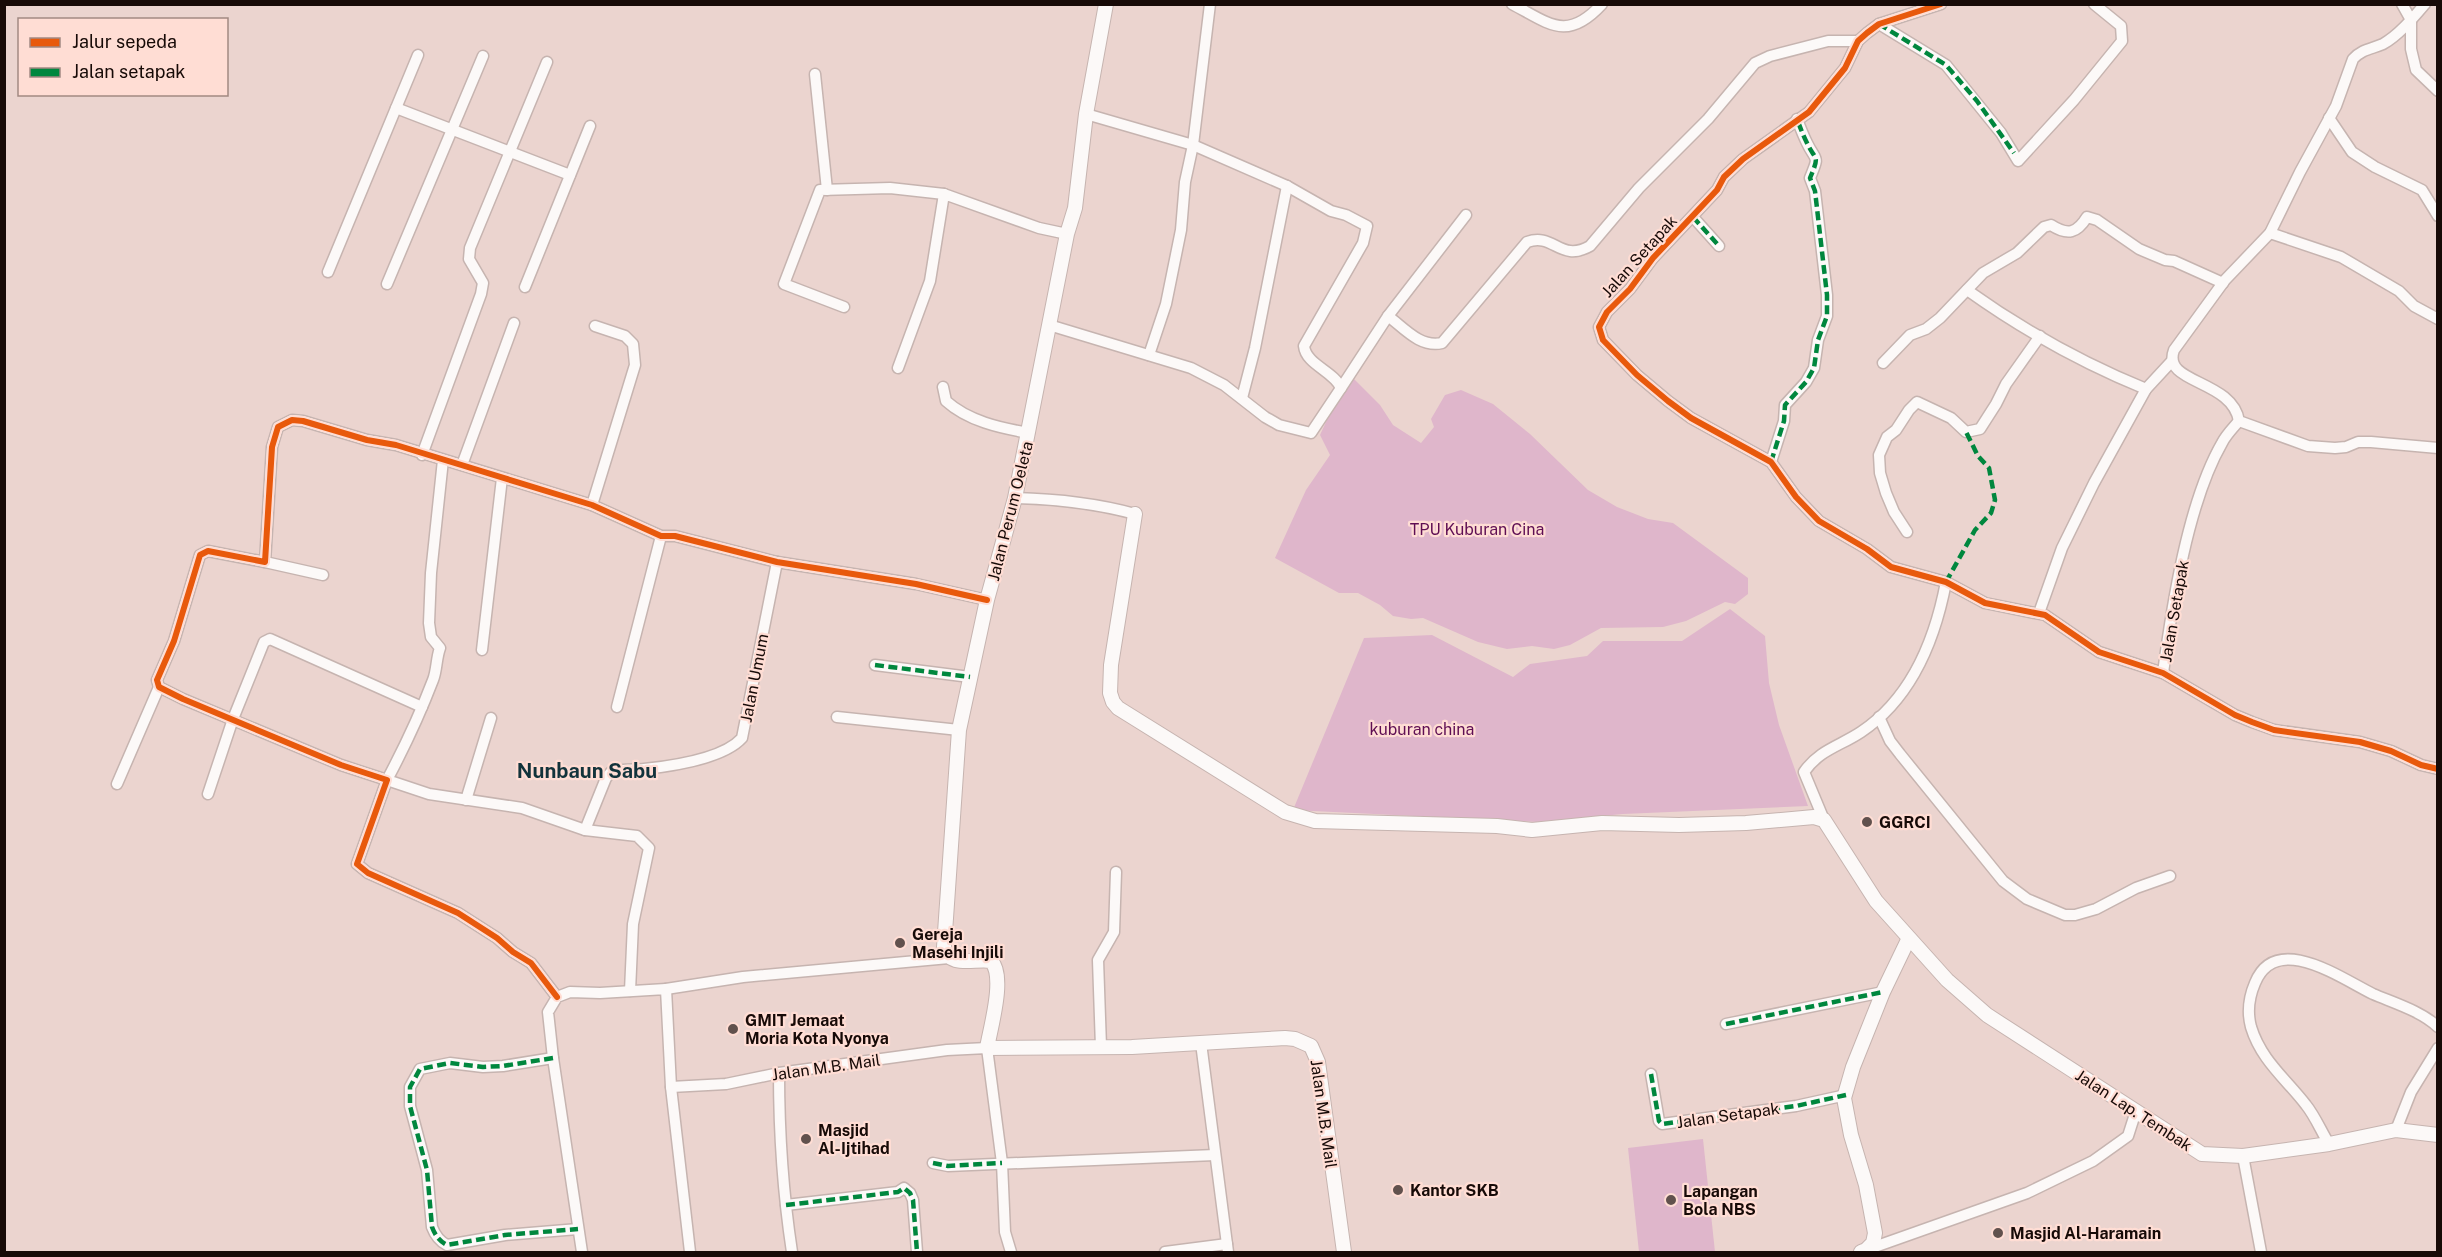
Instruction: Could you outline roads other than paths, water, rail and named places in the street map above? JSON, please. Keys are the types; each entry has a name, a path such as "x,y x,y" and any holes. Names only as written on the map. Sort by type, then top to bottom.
{"street":[{"name":"Jalan Perum Oeleta","path":"949,958 945,951 943,936 959,730 987,600 1015,498 1066,234 1075,208 1086,114 1106,4"},
{"path":"1149,355 1168,294 1181,230 1185,182 1193,145 1210,4"},
{"path":"1512,4 1551,24 1566,27 1581,23 1602,4"},
{"name":"Jalan Setapak","path":"1941,4 1879,24 1858,41 1845,68 1809,112 1736,165 1724,177 1717,190 1607,312 1601,321 1599,332 1603,340 1637,375 1691,418 1771,462 1796,497 1819,521 1854,541 1891,567 1946,582 1978,601 2045,615 2099,652 2163,673 2183,559 2199,499 2216,454 2239,421"},
{"path":"1879,24 1946,65 1977,101 2016,159 2020,160 2074,100 2122,41 2121,26 2094,4"},
{"path":"2402,4 2411,20 2411,49 2416,70 2438,91"},
{"path":"2039,613 2062,548 2094,483 2146,389 2171,362 2174,350 2223,284 2270,233 2344,88 2353,59 2367,48 2382,44 2411,20 2425,4"},
{"path":"1388,316 1421,342 1433,345 1442,343 1527,242 1545,239 1561,250 1570,251 1584,250 1590,246 1640,188 1708,119 1755,63 1770,56 1828,41 1858,41"},
{"path":"328,272 418,55"},
{"path":"387,284 483,56"},
{"path":"422,455 481,294 483,284 469,258 470,249 547,62"},
{"path":"815,74 827,190"},
{"path":"396,108 570,175"},
{"path":"1086,114 1193,145 1287,186 1331,211 1360,221 1368,229 1363,243 1304,346 1309,357 1337,381 1341,388"},
{"path":"2329,118 2352,152 2374,167 2422,190 2438,216"},
{"path":"1771,462 1784,421 1785,405 1806,382 1814,368 1818,340 1827,316 1827,295 1815,191 1810,178 1816,163 1815,153 1808,146 1797,119"},
{"path":"525,287 590,126"},
{"path":"1242,398 1255,348 1287,186"},
{"path":"844,307 783,284 820,190 890,188 944,194 1039,228 1066,234"},
{"path":"898,368 930,281 944,194"},
{"path":"1048,325 1191,368 1242,398 1279,425 1311,434 1388,316 1466,215"},
{"path":"1693,217 1719,246"},
{"path":"1883,363 1910,335 1926,329 1940,318 1983,273 2017,253 2044,227 2051,225 2070,233 2080,227 2087,217 2097,220 2139,249 2165,260 2174,261 2223,284"},
{"path":"2270,233 2341,257 2398,291 2414,306 2438,319"},
{"path":"1967,290 2010,321 2040,336 2057,348 2146,389"},
{"path":"462,465 514,323"},
{"path":"592,505 635,365 633,344 625,336 595,326"},
{"path":"1907,532 1894,512 1880,473 1879,455 1887,437 1896,430 1917,402 1952,418 1965,432 1980,429 2006,384 2040,336"},
{"path":"2171,362 2179,372 2221,393 2237,411 2239,421 2307,446 2335,448 2346,447 2358,442 2372,442 2438,448"},
{"path":"943,387 946,401 960,411 992,425 1029,433"},
{"path":"265,562 272,447 280,425 292,420 396,446 592,505 660,536 675,536 777,562 916,584 987,600"},
{"path":"443,460 430,593 429,629 433,641 441,648 435,660 434,676 422,707 387,780 357,864 368,873 458,913 497,938 513,952 531,963 557,997"},
{"path":"482,650 502,478"},
{"path":"1015,498 1048,498 1103,505 1135,514 1111,664 1110,693 1113,702 1118,708 1167,740 1285,812 1315,821 1497,826 1532,830 1602,823 1679,825 1746,823 1814,817 1824,820"},
{"path":"617,707 660,536"},
{"path":"117,784 159,687 157,680 174,641 200,555 208,551 324,575"},
{"name":"Jalan Umum","path":"585,830 606,778 611,772 669,766 701,758 732,747 742,738 777,562"},
{"path":"1824,820 1804,772 1811,761 1828,748 1860,732 1879,717 1904,691 1923,658 1940,611 1946,582"},
{"path":"208,794 233,719 264,642 270,639 422,707"},
{"path":"875,665 970,677"},
{"path":"2163,673 2235,715 2274,729 2360,742 2438,769"},
{"path":"159,687 341,765 429,794 522,808 585,830 638,836 649,848 633,924 630,991"},
{"path":"837,717 959,730"},
{"path":"1879,717 1890,741 1970,842 2003,881 2027,899 2065,915 2075,915 2096,909 2136,888 2170,876"},
{"path":"466,800 491,718"},
{"name":"Jalan Lap. Tembak","path":"1824,820 1876,901 1908,940 1947,980 1987,1015 2202,1154 2243,1156 2329,1144 2396,1130 2438,1135"},
{"path":"1101,1047 1098,960 1114,932 1116,872"},
{"path":"1863,1251 1873,1243 1875,1233 1866,1185 1851,1135 1844,1098 1853,1067 1908,940"},
{"path":"582,1252 547,1020 551,1004 557,997 570,992 666,989 743,977 949,958 959,961 991,961 996,967 998,976 987,1048 1002,1163 1005,1232 1011,1252"},
{"path":"2329,1144 2305,1103 2265,1057 2251,1026 2248,1010 2252,991 2265,965 2276,960 2310,963 2400,1005 2438,1027"},
{"path":"666,989 671,1087 690,1252"},
{"path":"1726,1024 1884,992"},
{"name":"Jalan M.B. Mail","path":"671,1087 726,1084 779,1073 947,1050 1101,1047 1285,1038 1304,1042 1314,1050 1318,1062 1344,1252"},
{"path":"1165,1252 1227,1248 1201,1043"},
{"path":"2396,1130 2411,1092 2438,1048"},
{"path":"553,1058 502,1066 450,1064 420,1069 410,1087 410,1106 427,1170 432,1227 435,1235 443,1243 447,1245 505,1235 578,1229"},
{"path":"779,1073 779,1113 792,1252"},
{"name":"Jalan Setapak","path":"1651,1074 1659,1121 1662,1124 1796,1106 1846,1095"},
{"path":"1863,1251 2027,1193 2093,1161 2128,1136 2136,1111"},
{"path":"933,1163 948,1166 1215,1155"},
{"path":"2243,1156 2261,1252"},
{"path":"786,1205 898,1192 904,1188 913,1200 917,1252"}],"place":[{"name":"GGRCI","path":"1867,822"},
{"name":"Gereja Masehi Injili","path":"900,943"},
{"name":"GMIT Jemaat Moria Kota Nyonya","path":"733,1029"},
{"name":"Masjid Al-Ijtihad","path":"806,1139"},
{"name":"Kantor SKB","path":"1398,1190"},
{"name":"Lapangan Bola NBS","path":"1671,1200"},
{"name":"Masjid Al-Haramain","path":"1998,1233"}],"district":[{"name":"Nunbaun Sabu","path":"587,771"}],"park label":[{"name":"TPU Kuburan Cina","path":"1477,529"},
{"name":"kuburan china","path":"1422,729"}]}
